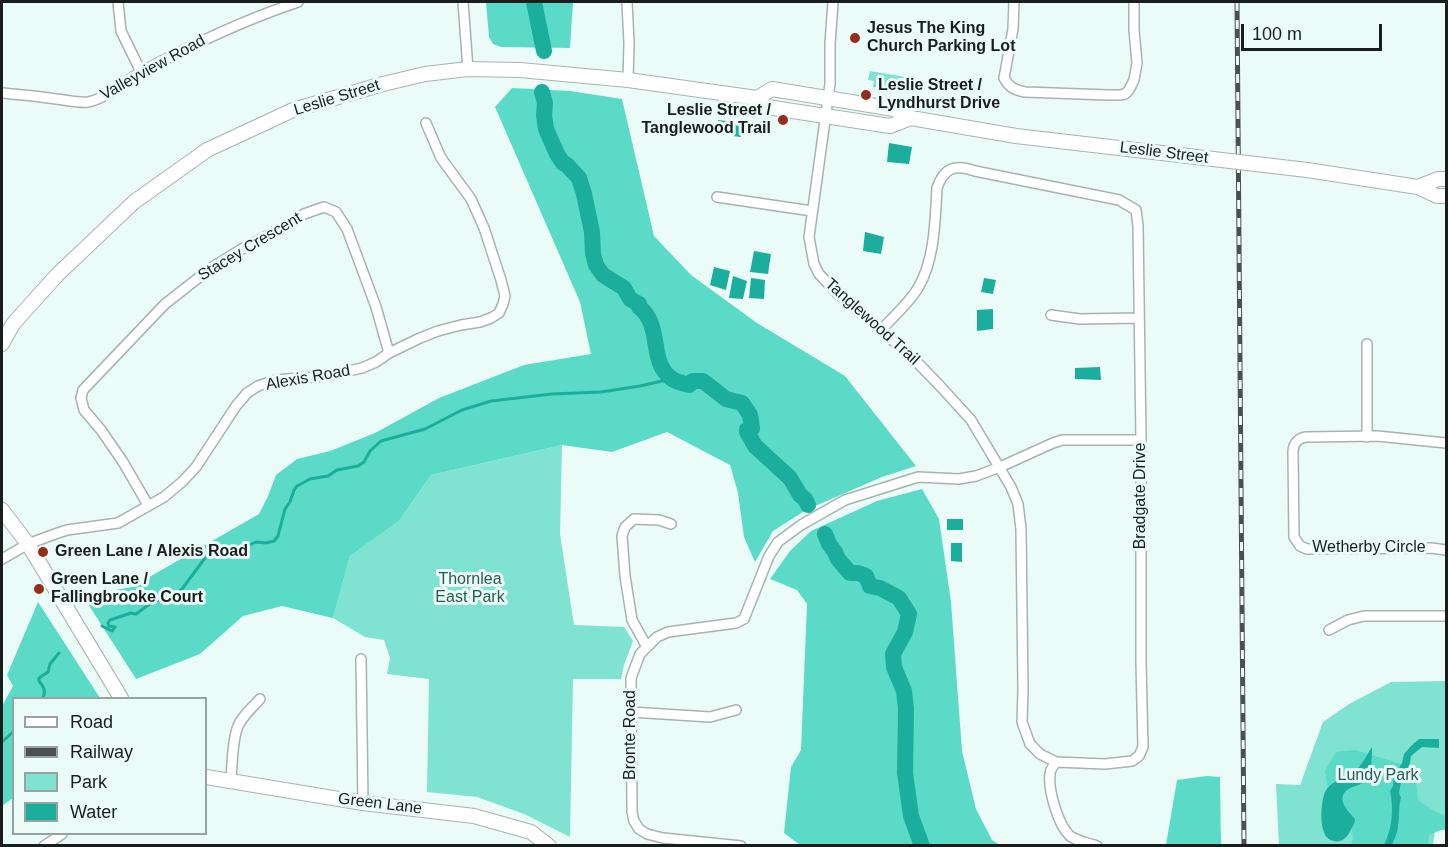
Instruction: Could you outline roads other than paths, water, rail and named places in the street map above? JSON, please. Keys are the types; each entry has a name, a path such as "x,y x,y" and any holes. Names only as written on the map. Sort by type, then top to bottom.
{"main road":[{"name":"Leslie Street","path":"2,344 13,324 57,275 134,202 207,150 293,110 404,79 468,69 520,70 628,80 757,98 767,107 890,126 911,118"},
{"name":"Leslie Street","path":"757,98 771,89 894,109 911,118 1016,136 1307,170 1418,187 1437,196 1446,196"},
{"name":"Leslie Street","path":"1418,187 1438,179 1446,179"},
{"path":"2,510 28,544 120,697"},
{"name":"Green Lane","path":"207,777 363,803 474,816 531,832 549,846"}],"street":[{"path":"118,2 121,31 141,72"},
{"name":"Valleyview Road","path":"2,93 92,101 141,72 237,24 298,2"},
{"path":"463,2 468,69"},
{"path":"627,2 628,80"},
{"name":"Tanglewood Trail","path":"833,2 830,84 809,237 814,264 819,274 837,293 911,356 941,387 971,420 1000,467"},
{"path":"1014,2 1013,28 1004,78 1008,85 1015,90 1025,92 1108,95 1125,94 1132,87 1134,80 1137,63 1134,2"},
{"name":"Alexis Road","path":"2,560 28,544 67,530 118,523 164,497 196,467 227,418 247,393 258,386 276,380 326,376 362,368 420,338 499,314 505,296 489,243 471,199 441,158 426,123"},
{"name":"Bradgate Drive","path":"881,330 912,296 925,273 933,237 939,181 945,173 956,167 1119,200 1136,210 1141,440 1143,747 1139,756 1132,762 1105,764 1056,762"},
{"path":"717,198 812,211"},
{"name":"Stacey Crescent","path":"148,505 123,462 84,410 81,398 83,390 165,304 211,268 304,214 324,207 336,213 347,230 376,307 389,353"},
{"path":"1051,315 1080,319 1139,318"},
{"path":"1367,344 1367,436"},
{"name":"Wetherby Circle","path":"1446,442 1367,436 1306,437 1295,443 1293,452 1293,533 1297,544 1303,548 1446,550"},
{"name":"Bronte Road","path":"741,846 663,838 646,834 634,821 632,812 631,678 640,654 657,637 668,632 736,623 744,619 769,556 778,542 801,525 845,500 918,477 959,479 976,476 1062,440 1141,440"},
{"path":"1000,467 1018,504 1021,529 1022,722 1030,744 1040,754 1056,762 1050,772 1050,787 1055,808 1067,833 1073,838 1097,846"},
{"path":"647,647 632,620 622,537 625,527 634,519 659,520 671,524"},
{"path":"1329,630 1348,620 1364,616 1446,616"},
{"path":"361,659 363,803"},
{"path":"231,782 237,728 243,717 260,699"},
{"path":"632,712 710,717 736,710"},
{"path":"44,846 60,835"}],"water":[{"path":"718,120 743,123 741,137 716,134"},
{"path":"889,143 912,147 909,164 887,162"},
{"path":"865,232 884,237 881,254 863,251"},
{"path":"754,251 771,254 768,274 750,272"},
{"path":"714,267 730,271 726,290 710,285"},
{"path":"733,276 747,281 743,299 729,298"},
{"path":"751,278 765,280 764,299 749,298"},
{"path":"984,278 996,280 993,294 981,292"},
{"path":"993,309 993,329 977,331 977,310"},
{"path":"1100,367 1101,380 1075,379 1075,368"},
{"path":"947,519 963,519 963,530 947,530"},
{"path":"951,543 962,543 962,562 951,561"},
{"path":"1419,739 1439,739 1439,748 1422,747 1411,756 1399,793 1401,798 1397,833 1392,845 1384,845 1392,819 1390,791 1394,776 1402,763 1404,754"},
{"path":"1372,747 1371,768 1365,781 1350,788 1342,799 1355,821 1345,838 1338,841 1330,840 1326,837 1321,819 1326,790 1334,782 1359,767"}],"waterway":[{"path":"534,2 544,51"},
{"path":"542,92 545,103 546,129 563,163 579,178 584,194 596,265 603,275 624,288 630,299 639,304 651,323 657,353 664,371 671,378 689,385 693,381 703,381 726,399 742,403 750,415 752,428 747,432 755,446 790,478 808,505"},
{"path":"102,626 112,631 115,627 109,626 110,620 131,613 136,614 151,603 175,595 205,558 227,547 274,541 278,536 285,509 297,486 310,479 328,476 337,470 358,466 381,441 425,429 462,410 491,401 552,394 601,392 671,379"},
{"path":"825,534 838,559 850,573 866,576 870,586 880,588 899,598 909,614 905,632 893,654 894,667 904,691 905,773 911,816 922,846"},
{"path":"43,697 44,689 39,678 48,672 50,664 59,653"},
{"path":"2,742 12,733"}],"railway":[{"path":"1237,2 1244,846"}],"place":[{"name":"Jesus The King Church Parking Lot","path":"855,38"},
{"name":"Leslie Street / Lyndhurst Drive","path":"866,95"},
{"name":"Leslie Street / Tanglewood Trail","path":"783,120"},
{"name":"Green Lane / Alexis Road","path":"43,552"},
{"name":"Green Lane / Fallingbrooke Court","path":"39,589"}],"park label":[{"name":"Thornlea East Park","path":"470,589"},
{"name":"Lundy Park","path":"1378,776"}]}
